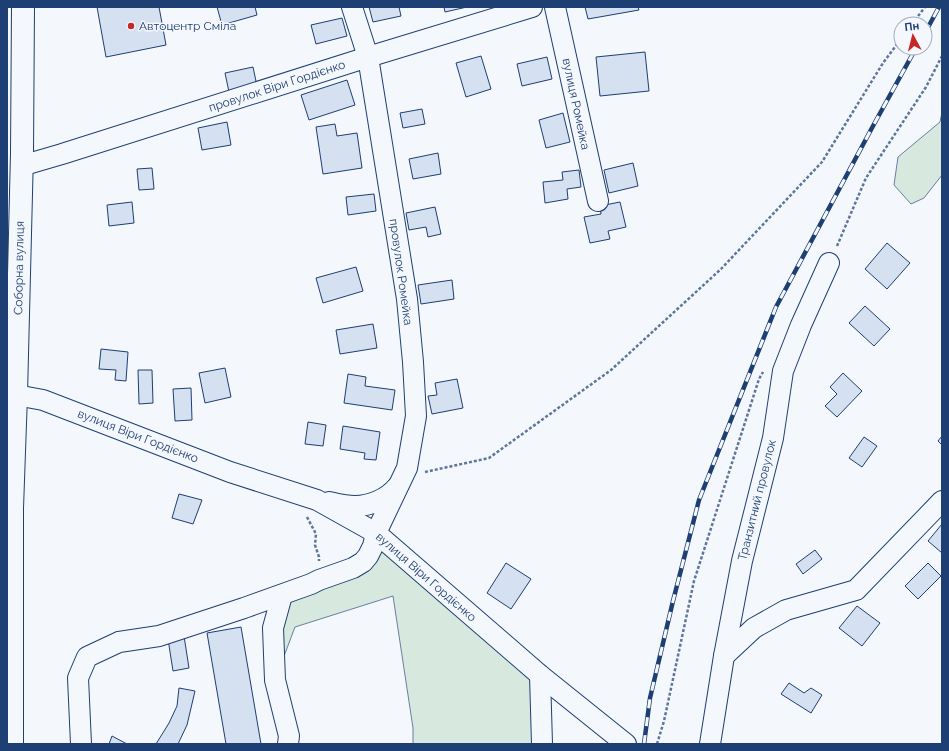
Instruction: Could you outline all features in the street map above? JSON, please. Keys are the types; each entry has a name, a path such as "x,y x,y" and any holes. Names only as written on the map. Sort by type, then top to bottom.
{"main road":[{"name":"Соборна вулиця","path":"12,744 12,397 21,166 23,7"}],"street":[{"name":"провулок Ромейка","path":"81,744 78,678 87,657 119,642 159,636 244,608 353,568 363,562 368,556 373,546 376,533 407,468 416,416 407,299 368,57 352,7"},
{"name":"провулок Віри Гордієнко","path":"21,166 532,7"},
{"name":"вулиця Ромейка","path":"555,7 598,201"},
{"name":"Транзитний провулок","path":"710,744 724,656 742,561 773,438 783,371 800,325 829,263"},
{"name":"вулиця Віри Гордієнко","path":"12,397 43,400 230,472 317,500 376,533 540,675 626,744"},
{"path":"317,500 344,505 366,505 380,500 392,493 401,481"},
{"path":"724,656 754,628 786,610 856,590 942,501"},
{"path":"282,594 272,628 275,680 289,736 288,744"},
{"path":"540,675 542,744"}],"path":[{"path":"918,16 925,7"},
{"path":"401,481 489,458 611,370 721,268 822,162 883,63 893,50"},
{"path":"829,263 866,178 926,87 942,56"},
{"path":"657,744 664,721 694,581 759,379 763,372"},
{"path":"292,492 316,534 316,545 319,557 319,580"}],"shaded area":[{"path":"942,112 942,175 924,198 911,204 894,185 898,157 940,122"},
{"path":"374,538 540,675 542,744 413,744 413,728 393,596 295,627 275,680 282,595 353,568"}],"building":[{"name":"Автоцентр Сміла","path":"97,7 159,7 166,45 106,57"},
{"path":"217,7 255,7 257,15 222,25"},
{"path":"369,7 399,7 401,16 373,22"},
{"path":"444,7 467,7 445,12"},
{"path":"585,7 638,7 639,10 588,19"},
{"path":"342,18 347,36 316,44 311,25"},
{"path":"645,52 649,91 600,96 596,57"},
{"path":"481,56 491,89 466,97 456,63"},
{"path":"547,57 552,79 522,86 517,64"},
{"path":"253,67 257,86 229,92 225,73"},
{"path":"347,80 355,105 309,120 301,95"},
{"path":"422,109 425,124 403,128 400,113"},
{"path":"563,113 570,142 546,148 539,120"},
{"path":"227,122 231,145 202,150 198,128"},
{"path":"335,124 337,136 357,133 362,168 323,174 316,127"},
{"path":"438,153 441,174 413,179 409,159"},
{"path":"633,163 638,186 609,193 604,170"},
{"path":"152,168 154,189 139,190 137,169"},
{"path":"579,170 581,187 567,189 568,199 545,203 543,182 563,180 562,172"},
{"path":"374,194 376,211 348,215 346,197"},
{"path":"132,202 134,223 109,226 107,205"},
{"path":"620,202 626,227 608,231 610,239 590,243 584,217 601,214 600,206"},
{"path":"435,207 441,234 428,237 426,227 409,230 406,213"},
{"path":"887,243 910,263 887,289 865,269"},
{"path":"356,267 363,291 323,303 316,278"},
{"path":"452,280 454,299 421,304 418,285"},
{"path":"865,306 890,329 874,346 849,323"},
{"path":"373,324 377,348 340,354 336,330"},
{"path":"101,349 128,352 126,381 115,380 116,370 99,369"},
{"path":"225,368 231,397 205,403 199,373"},
{"path":"138,370 152,370 153,403 139,404"},
{"path":"843,373 862,391 837,417 825,406 837,394 830,387"},
{"path":"348,374 366,377 365,386 395,390 392,410 344,403"},
{"path":"457,379 463,408 432,414 428,396 437,395 435,383"},
{"path":"191,388 192,420 175,421 173,389"},
{"path":"308,422 326,425 323,446 305,444"},
{"path":"343,426 380,432 376,460 364,459 365,453 340,449"},
{"path":"942,436 942,445 938,441"},
{"path":"864,437 877,446 862,467 849,458"},
{"path":"179,494 202,500 193,524 172,518"},
{"path":"942,524 942,553 928,541"},
{"path":"815,550 822,559 803,574 796,564"},
{"path":"506,563 531,579 511,609 487,593"},
{"path":"928,563 941,576 918,599 905,586"},
{"path":"857,606 880,623 862,646 839,628"},
{"path":"241,627 261,744 226,744 207,633"},
{"path":"184,636 189,668 173,671 168,639"},
{"path":"789,683 804,693 811,688 822,695 811,713 781,694"},
{"path":"179,688 195,691 187,725 178,744 156,744 169,723 177,706"},
{"path":"112,736 127,744 109,744"}],"railway":[{"path":"933,18 939,7"},
{"path":"644,744 650,698 699,500 776,307 912,56"}],"place":[{"name":"Автоцентр Сміла","path":"131,26"}]}
